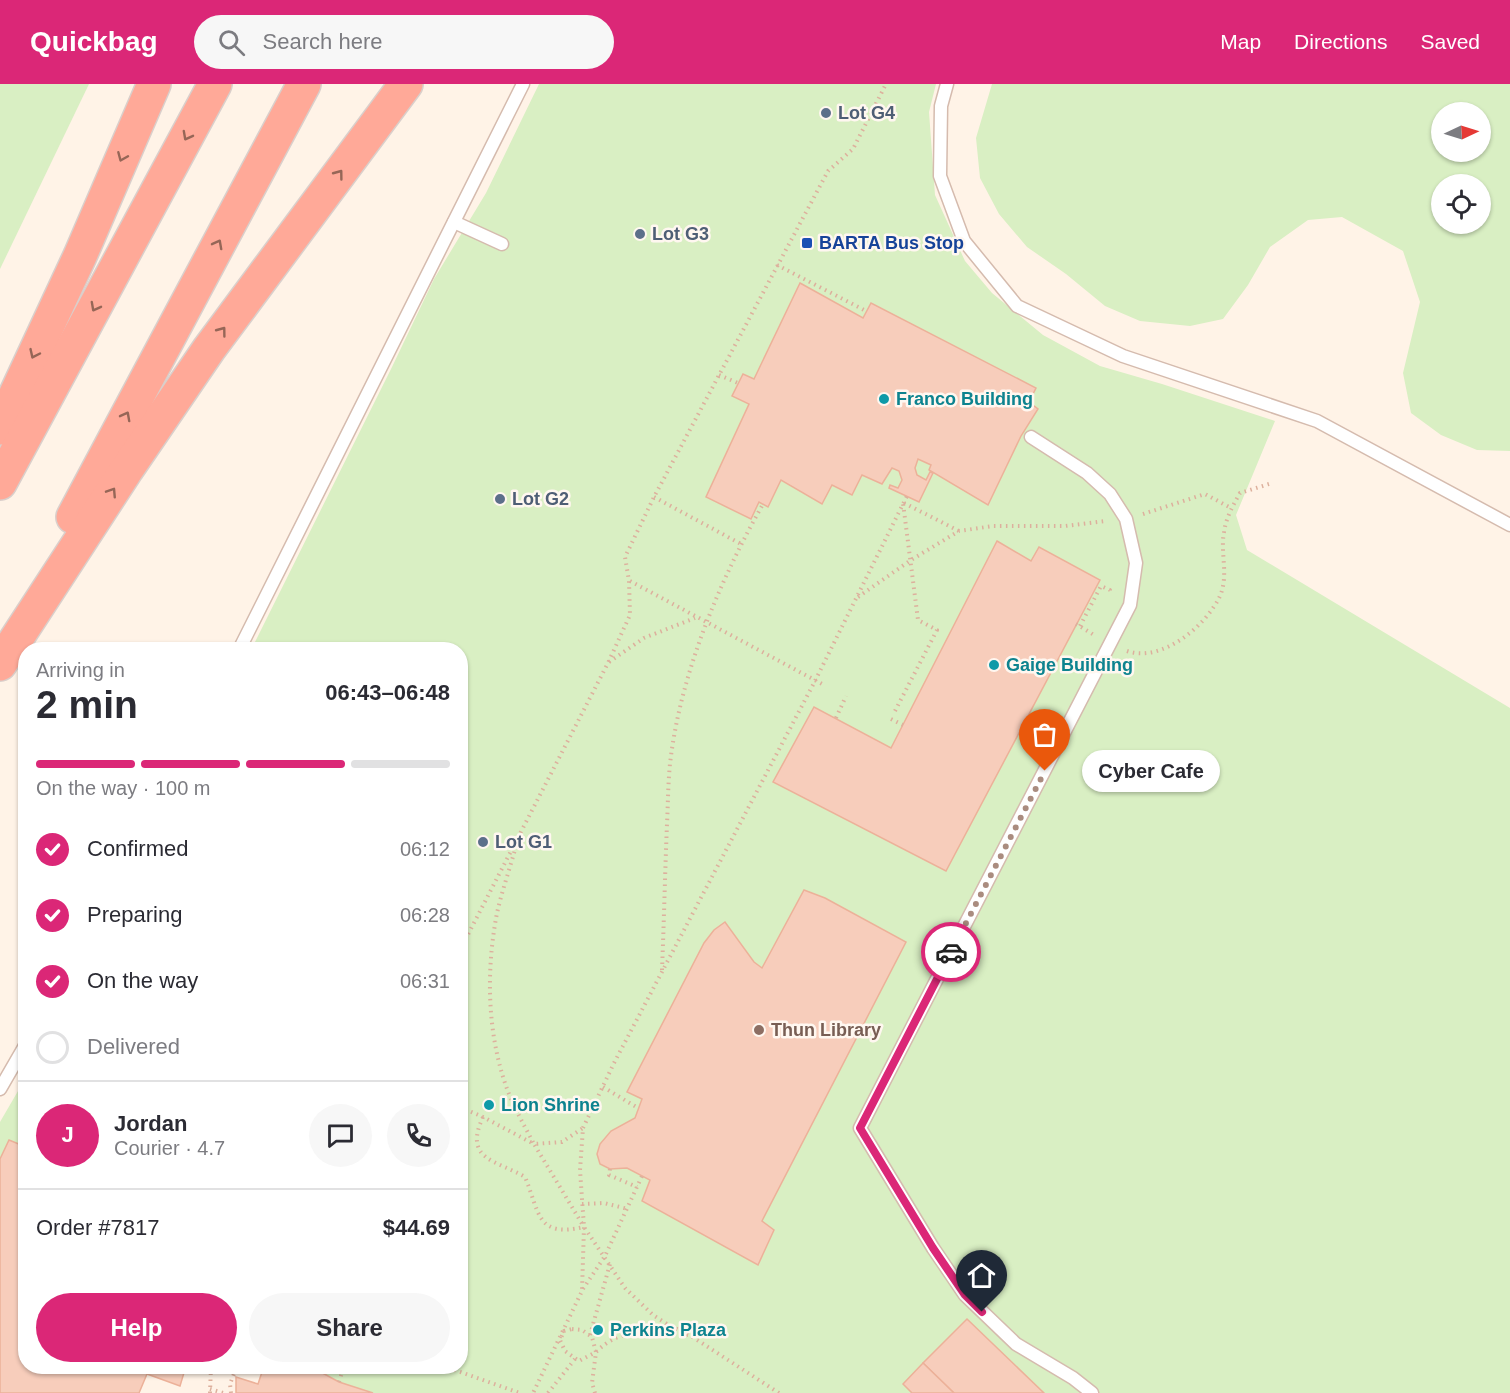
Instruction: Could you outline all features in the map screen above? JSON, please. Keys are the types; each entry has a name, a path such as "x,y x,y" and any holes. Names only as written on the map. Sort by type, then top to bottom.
{"highway":[{"path":"0,428 80,256 154,84"},
{"path":"0,483 215,84"},
{"path":"0,653 304,84"},
{"path":"0,664 209,349 406,84"}],"lane":[{"path":"243,642 523,84"},
{"path":"947,84 941,106 940,176 964,241 1017,306 1123,356 1317,421 1510,525"},
{"path":"454,222 502,244"},
{"path":"1031,437 1087,473 1110,494 1126,519 1136,563 1130,605 860,1128 933,1248 965,1295 1016,1344 1073,1378 1092,1393"},
{"path":"0,1089 18,1058"}],"path":[{"path":"468,934 608,663 630,615 629,581 625,557 654,497 828,171 853,149 886,84"},
{"path":"777,265 864,310"},
{"path":"719,375 738,383"},
{"path":"1110,646 1134,654 1168,649 1198,628 1220,596 1225,567 1224,532 1231,508 1240,493 1269,484"},
{"path":"857,598 911,560 959,531 993,526 1065,525 1126,519 1205,494 1231,508"},
{"path":"582,1291 584,1227 580,1170 583,1128 662,970 815,681 907,496"},
{"path":"654,497 741,544"},
{"path":"903,502 959,531"},
{"path":"896,711 938,630 918,620 903,502"},
{"path":"662,970 670,766 676,722 687,677 707,624 741,544 763,504"},
{"path":"629,581 824,685"},
{"path":"1092,633 1078,625 1101,586 1110,590 1108,600"},
{"path":"608,663 644,638 696,618"},
{"path":"836,718 846,696"},
{"path":"891,719 903,725"},
{"path":"518,837 498,911 493,941 490,995 495,1040 506,1086 534,1144 584,1227 625,1288 667,1324 691,1336 779,1393"},
{"path":"603,1087 638,1108"},
{"path":"468,1110 534,1144 562,1142 583,1128"},
{"path":"483,1117 476,1131 477,1142 483,1155 525,1177 539,1216 548,1226 559,1230 584,1227"},
{"path":"610,1169 609,1175 637,1187"},
{"path":"533,1393 582,1291 605,1256 642,1176"},
{"path":"582,1204 604,1203 627,1209"},
{"path":"590,1335 610,1264"},
{"path":"568,1322 572,1329"},
{"path":"564,1331 582,1330 592,1336 596,1352 592,1383 595,1393"},
{"path":"560,1340 565,1351 579,1361 596,1352 606,1341 625,1334 650,1331 691,1336"},
{"path":"548,1393 575,1359"},
{"path":"211,1374 210,1391 223,1393"},
{"path":"231,1393 230,1384 234,1374"},
{"path":"339,1382 342,1374"},
{"path":"466,1374 519,1393"}],"green space":[{"path":"0,84 89,84 0,269"},
{"path":"539,84 936,84 929,112 935,195 965,261 992,293 1043,335 1100,366 1275,421 1236,515 1247,550 1510,708 1510,1393 373,1393 339,1382 324,1374 468,1374 468,642 255,642 434,279 486,193"},
{"path":"992,84 1510,84 1510,451 1477,450 1441,435 1411,413 1403,373 1420,302 1403,251 1342,217 1308,220 1270,247 1248,285 1223,319 1190,326 1140,321 1105,306 1066,274 1027,247 999,214 980,178 976,138"},
{"path":"18,1091 18,1144 9,1140 0,1159 0,1122"}],"building":[{"name":"Franco Building","path":"800,283 863,318 871,303 1036,388 1029,402 1038,409 1021,436 988,505 929,470 931,465 918,459 915,468 917,475 926,480 930,472 933,473 919,502 889,488 890,485 898,488 902,480 899,471 892,468 882,484 862,475 852,495 832,485 822,504 781,480 768,507 759,502 751,519 706,497 749,404 732,396 743,374 754,379"},
{"name":"Gaige Building","path":"997,541 1031,561 1039,547 1100,580 946,871 773,782 814,707 891,748"},
{"name":"Thun Library","path":"804,890 825,898 906,942 762,1221 774,1230 758,1265 642,1201 650,1180 627,1168 610,1169 600,1164 597,1154 600,1144 611,1131 635,1118 642,1099 627,1092 704,943 714,930 725,922 754,962 762,968"},
{"path":"9,1140 18,1144 18,1374 147,1374 139,1393 0,1393 0,1159"},
{"path":"967,1319 1044,1393 954,1393 923,1363"},
{"path":"923,1363 954,1393 912,1393 903,1384"},
{"path":"147,1374 184,1374 180,1386"},
{"path":"261,1374 324,1374 339,1382 373,1393 236,1393 236,1377 258,1384"}],"way so far":[{"path":"951,952 1045,771"}],"place":[{"name":"Lot G4","path":"826,113"},
{"name":"Lot G3","path":"640,234"},
{"name":"BARTA Bus Stop","path":"807,243"},
{"name":"Franco Building","path":"884,399"},
{"name":"Lot G2","path":"500,499"},
{"name":"Gaige Building","path":"994,665"},
{"name":"Cyber Cafe","path":"1045,771"},
{"name":"Lot G1","path":"483,842"},
{"name":"Thun Library","path":"759,1030"},
{"name":"Lion Shrine","path":"489,1105"},
{"name":"Perkins Plaza","path":"598,1330"}],"route":[{"path":"951,952 860,1128 933,1248 965,1295 982,1312"}]}
